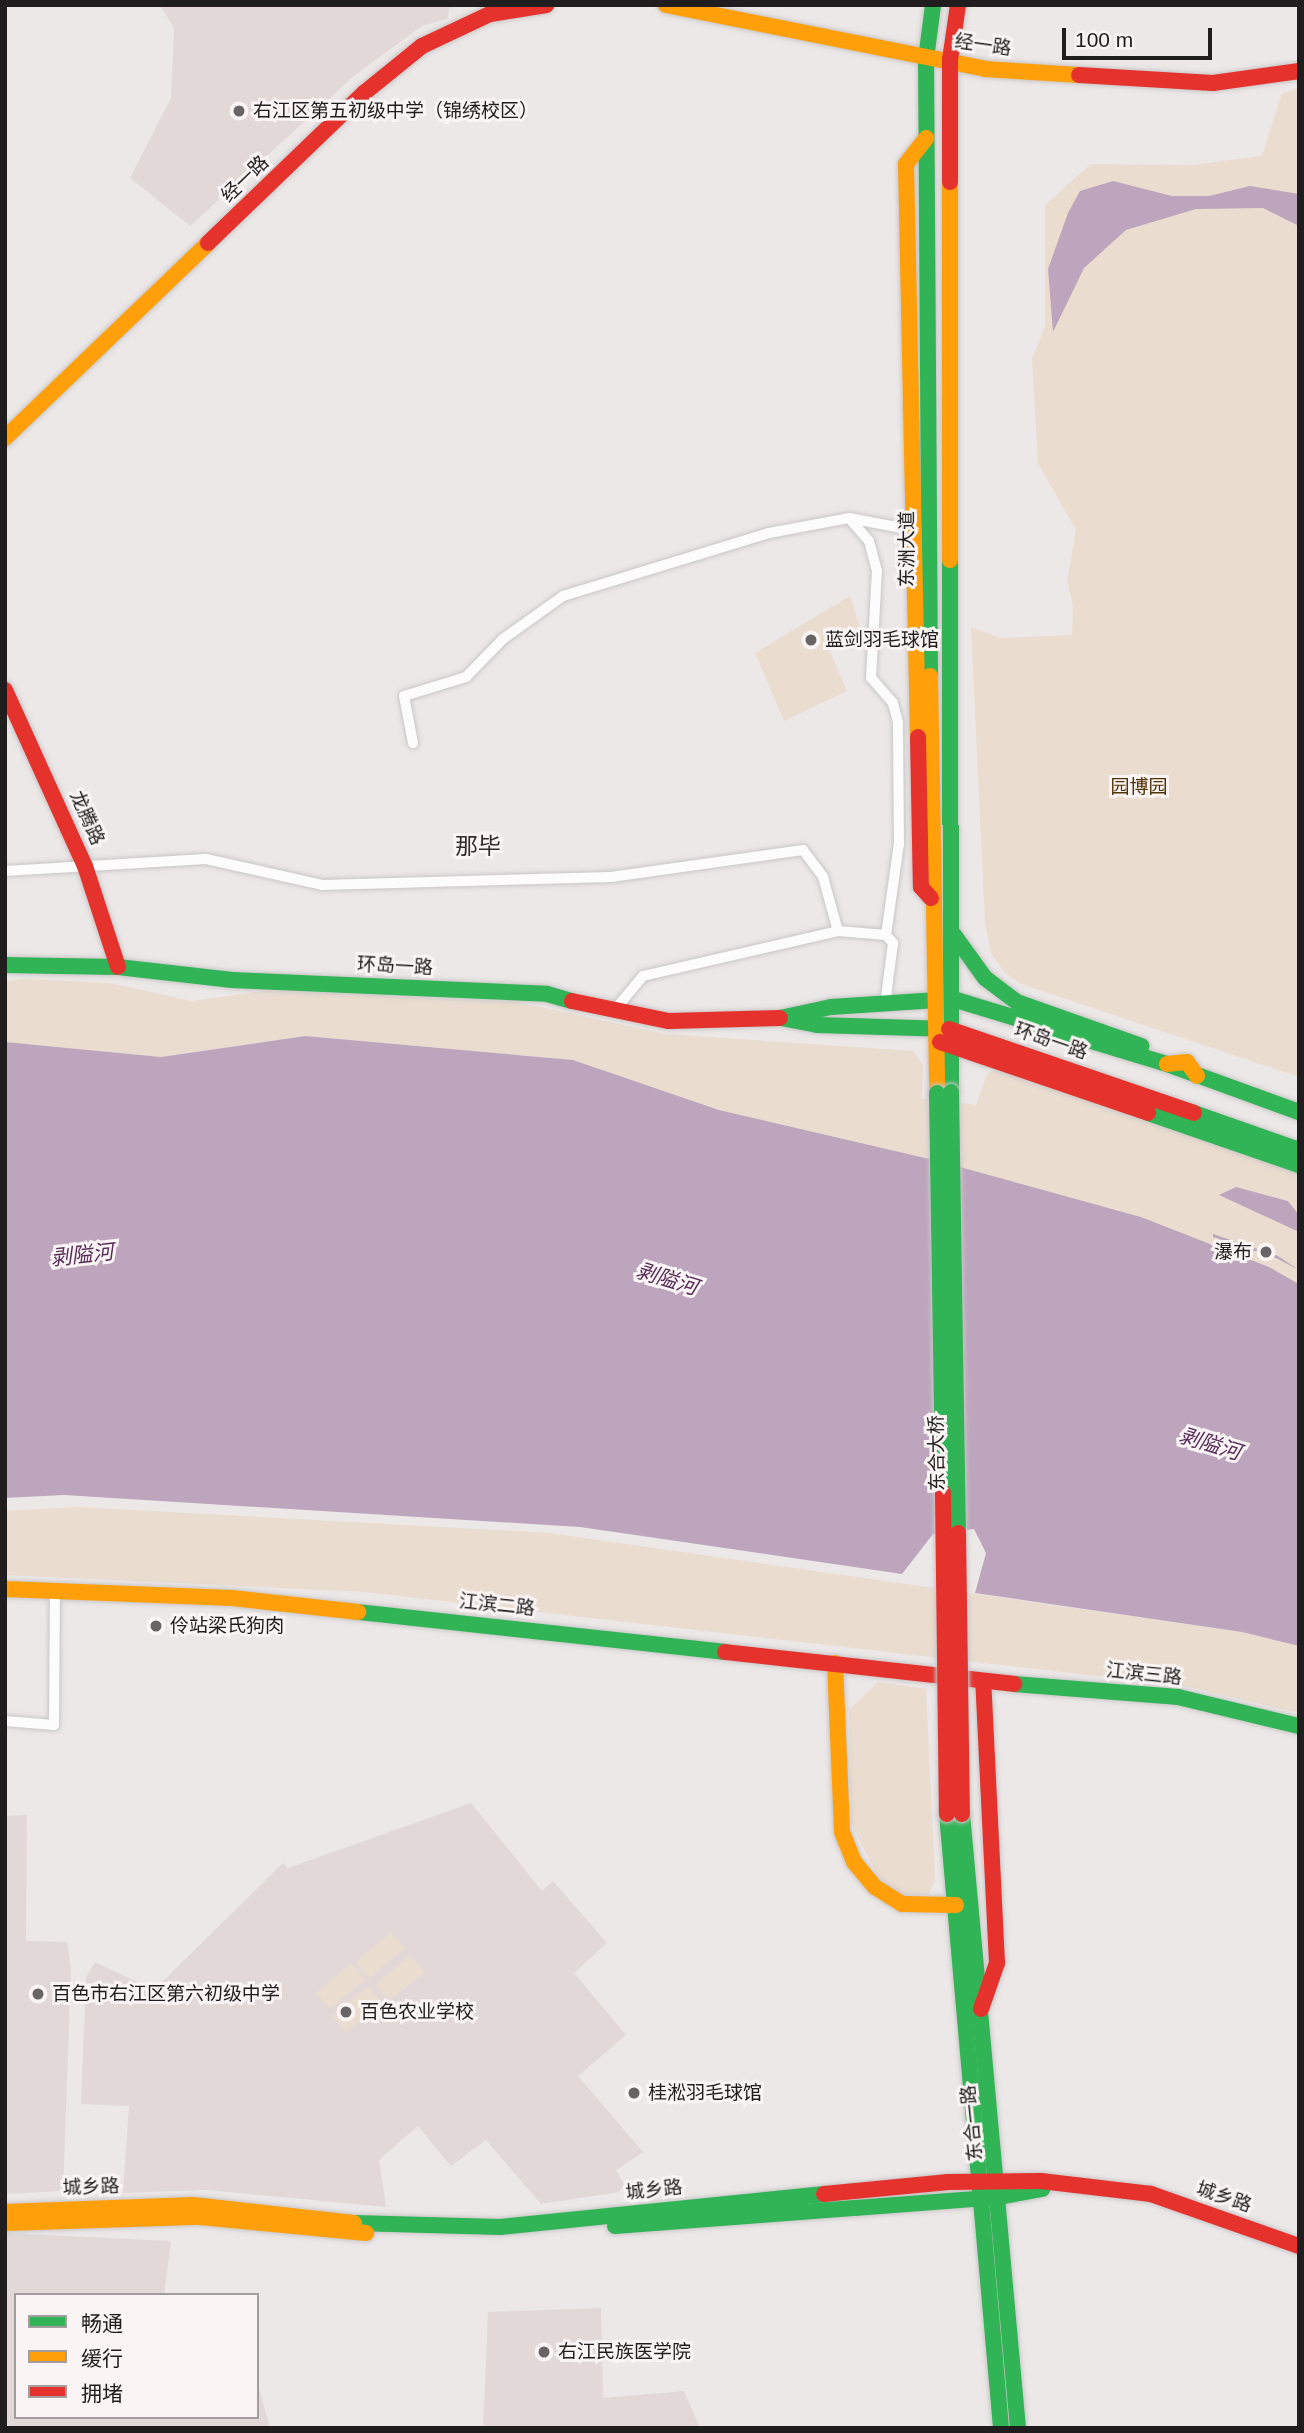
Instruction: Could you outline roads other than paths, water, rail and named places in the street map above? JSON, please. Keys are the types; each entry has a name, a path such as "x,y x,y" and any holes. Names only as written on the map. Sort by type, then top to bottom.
{"main road":[{"name":"经一路","path":"5,438 364,93 422,46 502,9 546,5"},
{"name":"经一路","path":"666,5 985,69 1213,83 1299,71"},
{"name":"东洲大道","path":"933,5 926,59 921,531 933,1035 944,1092"},
{"path":"944,1092 953,1037 950,60 958,5"},
{"path":"921,531 921,887 931,898"},
{"name":"龙腾路","path":"5,690 85,866 118,967"},
{"path":"930,863 954,863"},
{"path":"954,935 985,978 1017,1002 1192,1069 1299,1102"},
{"name":"环岛一路","path":"5,965 118,967 232,980 547,994 613,1013 669,1021 780,1018 831,1007 953,999 1167,1064 1192,1069 1299,1112"},
{"name":"环岛一路","path":"780,1018 817,1025 953,1037 1299,1150"},
{"path":"953,1037 1299,1165"},
{"name":"东合大桥","path":"944,1092 955,1814"},
{"name":"江滨二路","path":"5,1589 232,1598 983,1681"},
{"path":"835,1663 842,1832 854,1862 874,1887 902,1904 956,1905"},
{"path":"982,2009 997,1963 983,1681"},
{"name":"江滨三路","path":"983,1681 1178,1697 1299,1726"},
{"name":"东合一路","path":"955,1814 956,1905 1001,2428"},
{"name":"东合一路","path":"955,1814 982,2009 1018,2428"},
{"name":"城乡路","path":"999,2190 1041,2181 1151,2194 1299,2246"},
{"name":"城乡路","path":"5,2223 200,2217 395,2236 500,2236 980,2188"},
{"name":"城乡路","path":"5,2212 193,2204 395,2227 500,2227 980,2188 1041,2189 1149,2202 1299,2255"}],"street":[{"path":"849,517 869,541 877,571 871,678 893,703 898,722 899,845 886,936"},
{"path":"413,743 404,696 466,677 503,639 563,596 769,533 849,517 921,531"},
{"path":"5,870 206,859 322,885 611,877 803,850 823,877 838,931"},
{"path":"613,1013 643,976 838,931 886,936 893,943 886,1005"},
{"path":"5,1721 54,1725 55,1591"}],"water":[{"path":"1113,181 1172,196 1209,196 1250,186 1299,194 1299,226 1263,208 1196,209 1126,230 1084,268 1053,332 1048,269 1068,213 1080,191"},
{"name":"剥隘河","path":"305,1036 573,1060 719,1110 938,1161 1141,1217 1269,1267 1299,1284 1299,1646 1242,1632 975,1593 986,1553 974,1529 933,1534 902,1574 580,1527 64,1495 5,1498 5,1042 161,1057"},
{"path":"1236,1187 1288,1201 1299,1215 1299,1232 1219,1195"},
{"path":"1213,1234 1278,1256 1299,1270 1276,1258 1213,1237"}],"place":[{"name":"右江区第五初级中学（锦绣校区）","path":"239,111"},
{"name":"蓝剑羽毛球馆","path":"811,640"},
{"name":"瀑布","path":"1266,1252"},
{"name":"伶站梁氏狗肉","path":"156,1626"},
{"name":"百色市右江区第六初级中学","path":"38,1994"},
{"name":"百色农业学校","path":"346,2012"},
{"name":"桂淞羽毛球馆","path":"634,2093"},
{"name":"右江民族医学院","path":"544,2352"}],"district":[{"name":"那毕","path":"478,846"}],"park label":[{"name":"园博园","path":"1139,787"}]}
